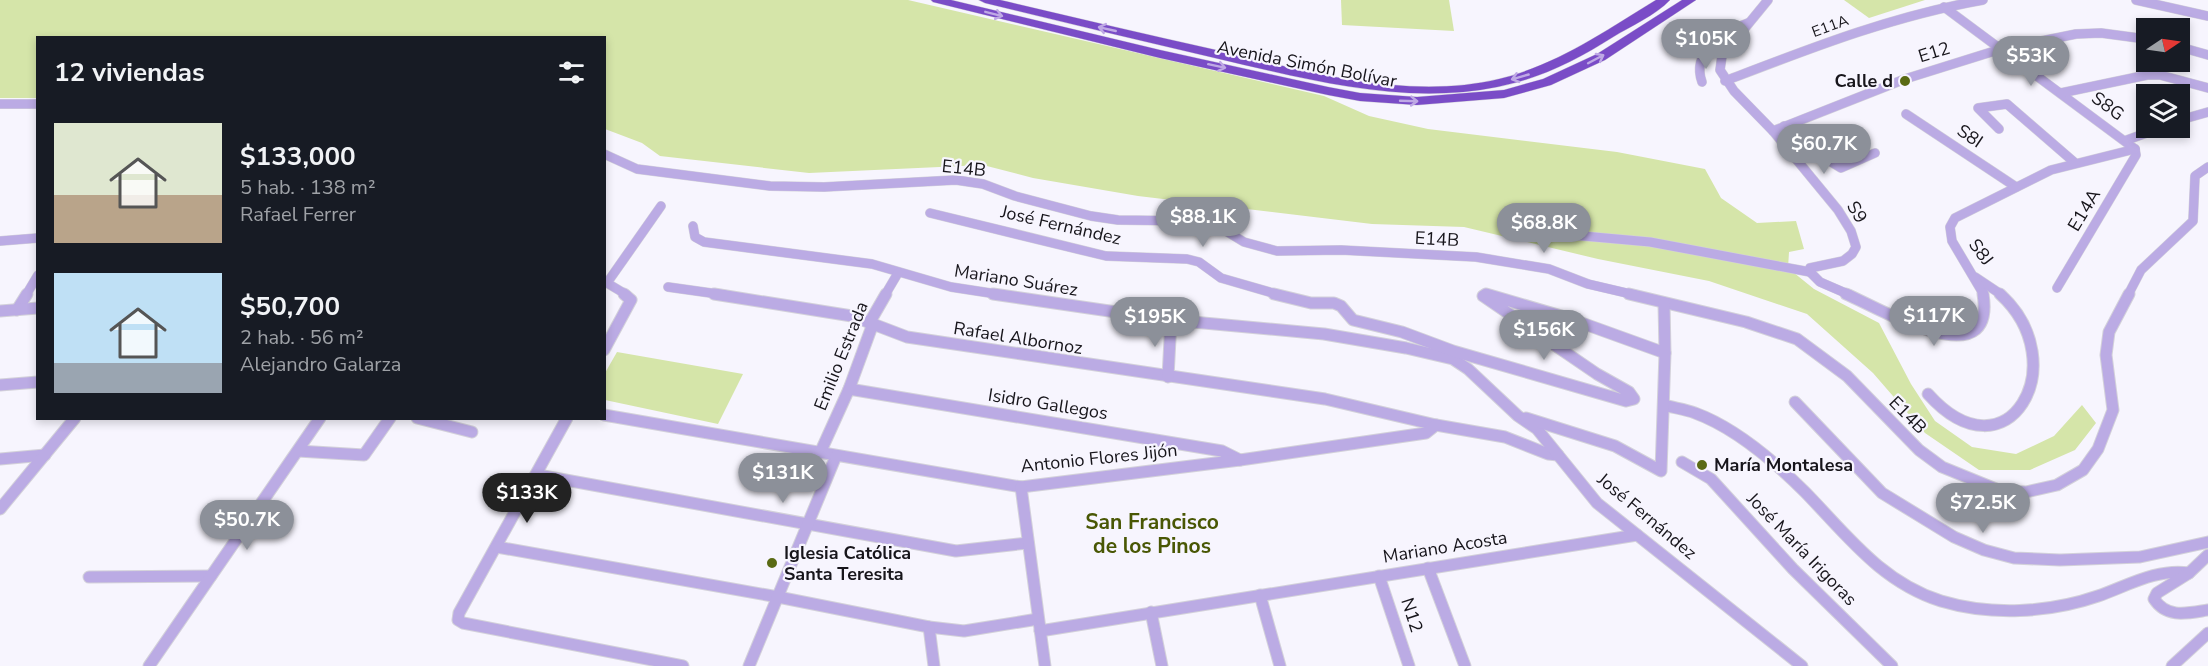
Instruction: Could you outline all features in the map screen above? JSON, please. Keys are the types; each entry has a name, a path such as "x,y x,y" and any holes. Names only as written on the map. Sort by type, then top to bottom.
{"highway":[{"name":"Avenida Simón Bolívar","path":"937,0 1160,54 1328,91 1360,97 1418,101 1504,94 1547,82 1601,57 1690,0"},
{"name":"Avenida Simón Bolívar","path":"985,0 1322,78 1406,89 1492,84 1538,72 1589,46 1664,0"}],"street":[{"name":"E11A","path":"1725,81 1856,31 1944,7 1983,0"},
{"path":"2136,0 2208,16"},
{"path":"1725,81 1719,70 1720,60 1765,1"},
{"name":"S8G","path":"1944,7 2127,140 2135,149"},
{"path":"1702,82 1697,75 1698,66 1711,45 1731,30 1748,23"},
{"name":"E12","path":"1773,130 1905,79 2001,49 2076,33 2101,33 2136,38"},
{"path":"2190,50 2208,55"},
{"path":"2061,93 2147,75 2160,75 2208,88"},
{"name":"S9","path":"1725,81 1773,130 1838,210 1851,231 1857,247 1853,255 1845,262 1810,268 1810,272"},
{"path":"0,104 36,104"},
{"path":"1999,129 1978,108 2007,104 2074,162"},
{"path":"2190,117 2208,112"},
{"name":"S8I","path":"1906,114 2016,187"},
{"path":"1784,126 1810,149 1841,168 1875,153"},
{"path":"2127,140 2136,137"},
{"name":"S8J","path":"1928,394 1941,410 1964,423 1990,426 2010,420 2022,405 2031,383 2033,357 2029,332 2013,308 1996,290 1975,277 1952,241 1950,227 1955,218 2051,170 2074,162 2135,149"},
{"name":"E14A","path":"2057,288 2136,155 2135,149"},
{"name":"E14B","path":"606,155 637,169 796,188 956,180 983,184 1015,196 1090,216 1118,220 1193,221 1221,228 1244,242 1276,251 1341,250 1476,257 1549,269 1588,284 1720,314 1797,339 1847,376 1919,450 1942,467 2001,491 2026,492 2057,485 2083,470 2098,449 2113,410 2106,355 2109,332 2141,270 2193,221 2195,177 2208,167"},
{"path":"606,346 631,300 629,296 607,283 661,206"},
{"name":"José Fernández","path":"930,213 1106,256 1187,259 1199,262 1221,278 1240,285 1311,303 1334,303 1341,306 1353,320 1402,332 1453,355 1518,416 1537,429 1586,492 1636,535 1802,666"},
{"name":"Mariano Suárez","path":"693,226 695,237 704,242 872,264 951,287 1171,320 1324,334 1453,355 1626,401 1634,399 1633,396 1483,296 1486,294 1568,318 1665,353"},
{"path":"1561,234 1650,242 1810,272 1820,282 1944,335 1967,336 1980,327 1984,312 1984,295 1975,277"},
{"path":"0,241 36,238"},
{"name":"Emilio Estrada","path":"820,453 849,389 871,320 898,273"},
{"path":"17,310 36,278"},
{"name":"Rafael Albornoz","path":"668,287 819,309 852,316 907,337 1168,378 1325,399 1436,425"},
{"path":"1518,416 1615,446 1661,471 1665,353 1664,303"},
{"path":"0,311 36,308"},
{"path":"1168,378 1171,320"},
{"path":"0,386 36,382"},
{"name":"Isidro Gallegos","path":"849,389 1222,451 1240,460"},
{"path":"1795,402 1882,493 1954,537 1984,550 2014,558 2048,560 2140,557 2208,542"},
{"path":"1664,405 1696,414 1746,444 1786,474 1861,555 1881,572 1898,583 1941,601 1972,607 2025,610 2091,599 2124,585 2178,570 2189,573"},
{"name":"Antonio Flores Jijón","path":"606,415 1021,487 1240,460 1426,433 1436,425"},
{"path":"0,509 73,420"},
{"path":"149,666 319,420"},
{"path":"298,451 358,457 364,455 389,420"},
{"path":"429,420 448,423 472,432"},
{"path":"566,420 538,475 459,613 458,620 463,623 682,666"},
{"path":"1436,425 1505,437 1548,454 1558,455"},
{"path":"0,459 45,455"},
{"path":"749,666 836,456"},
{"name":"José María Irigoras","path":"1682,462 1711,479 1793,569 1892,666"},
{"path":"538,475 956,551 1028,543"},
{"path":"1021,487 1045,666"},
{"name":"Mariano Acosta","path":"497,547 778,597 929,627 963,631 1151,612 1636,535"},
{"path":"2208,555 2189,573 2157,593 2154,599 2156,604 2171,614 2208,610"},
{"path":"1428,568 1465,666"},
{"path":"89,578 211,576"},
{"name":"N12","path":"1380,576 1409,666"},
{"path":"1260,595 1280,666"},
{"path":"1151,612 1162,666"},
{"path":"929,627 934,666"},
{"path":"2172,666 2208,633"}],"green space":[{"path":"0,0 908,0 1324,96 1369,116 1428,129 1617,152 1705,169 1721,198 1757,223 1796,221 1804,249 1789,252 1788,268 1814,289 1879,323 1911,384 1935,421 1972,447 2016,454 2054,436 2082,405 2096,423 2075,450 2030,470 1979,470 1925,433 1873,373 1807,314 1709,281 1598,259 1464,227 1372,224 1138,196 1033,178 983,165 809,173 660,156 642,143 606,129 606,36 36,36 36,98 0,98"},
{"path":"1341,0 1449,0 1454,31 1342,25"},
{"path":"1844,0 1925,0 1869,18"},
{"path":"617,352 743,374 718,424 606,400 606,371"}],"place":[{"name":"Calle d","path":"1905,81"},
{"name":"María Montalesa","path":"1702,465"},
{"name":"Iglesia Católica Santa Teresita","path":"772,563"}],"district":[{"name":"San Francisco de los Pinos","path":"1152,534"}]}
